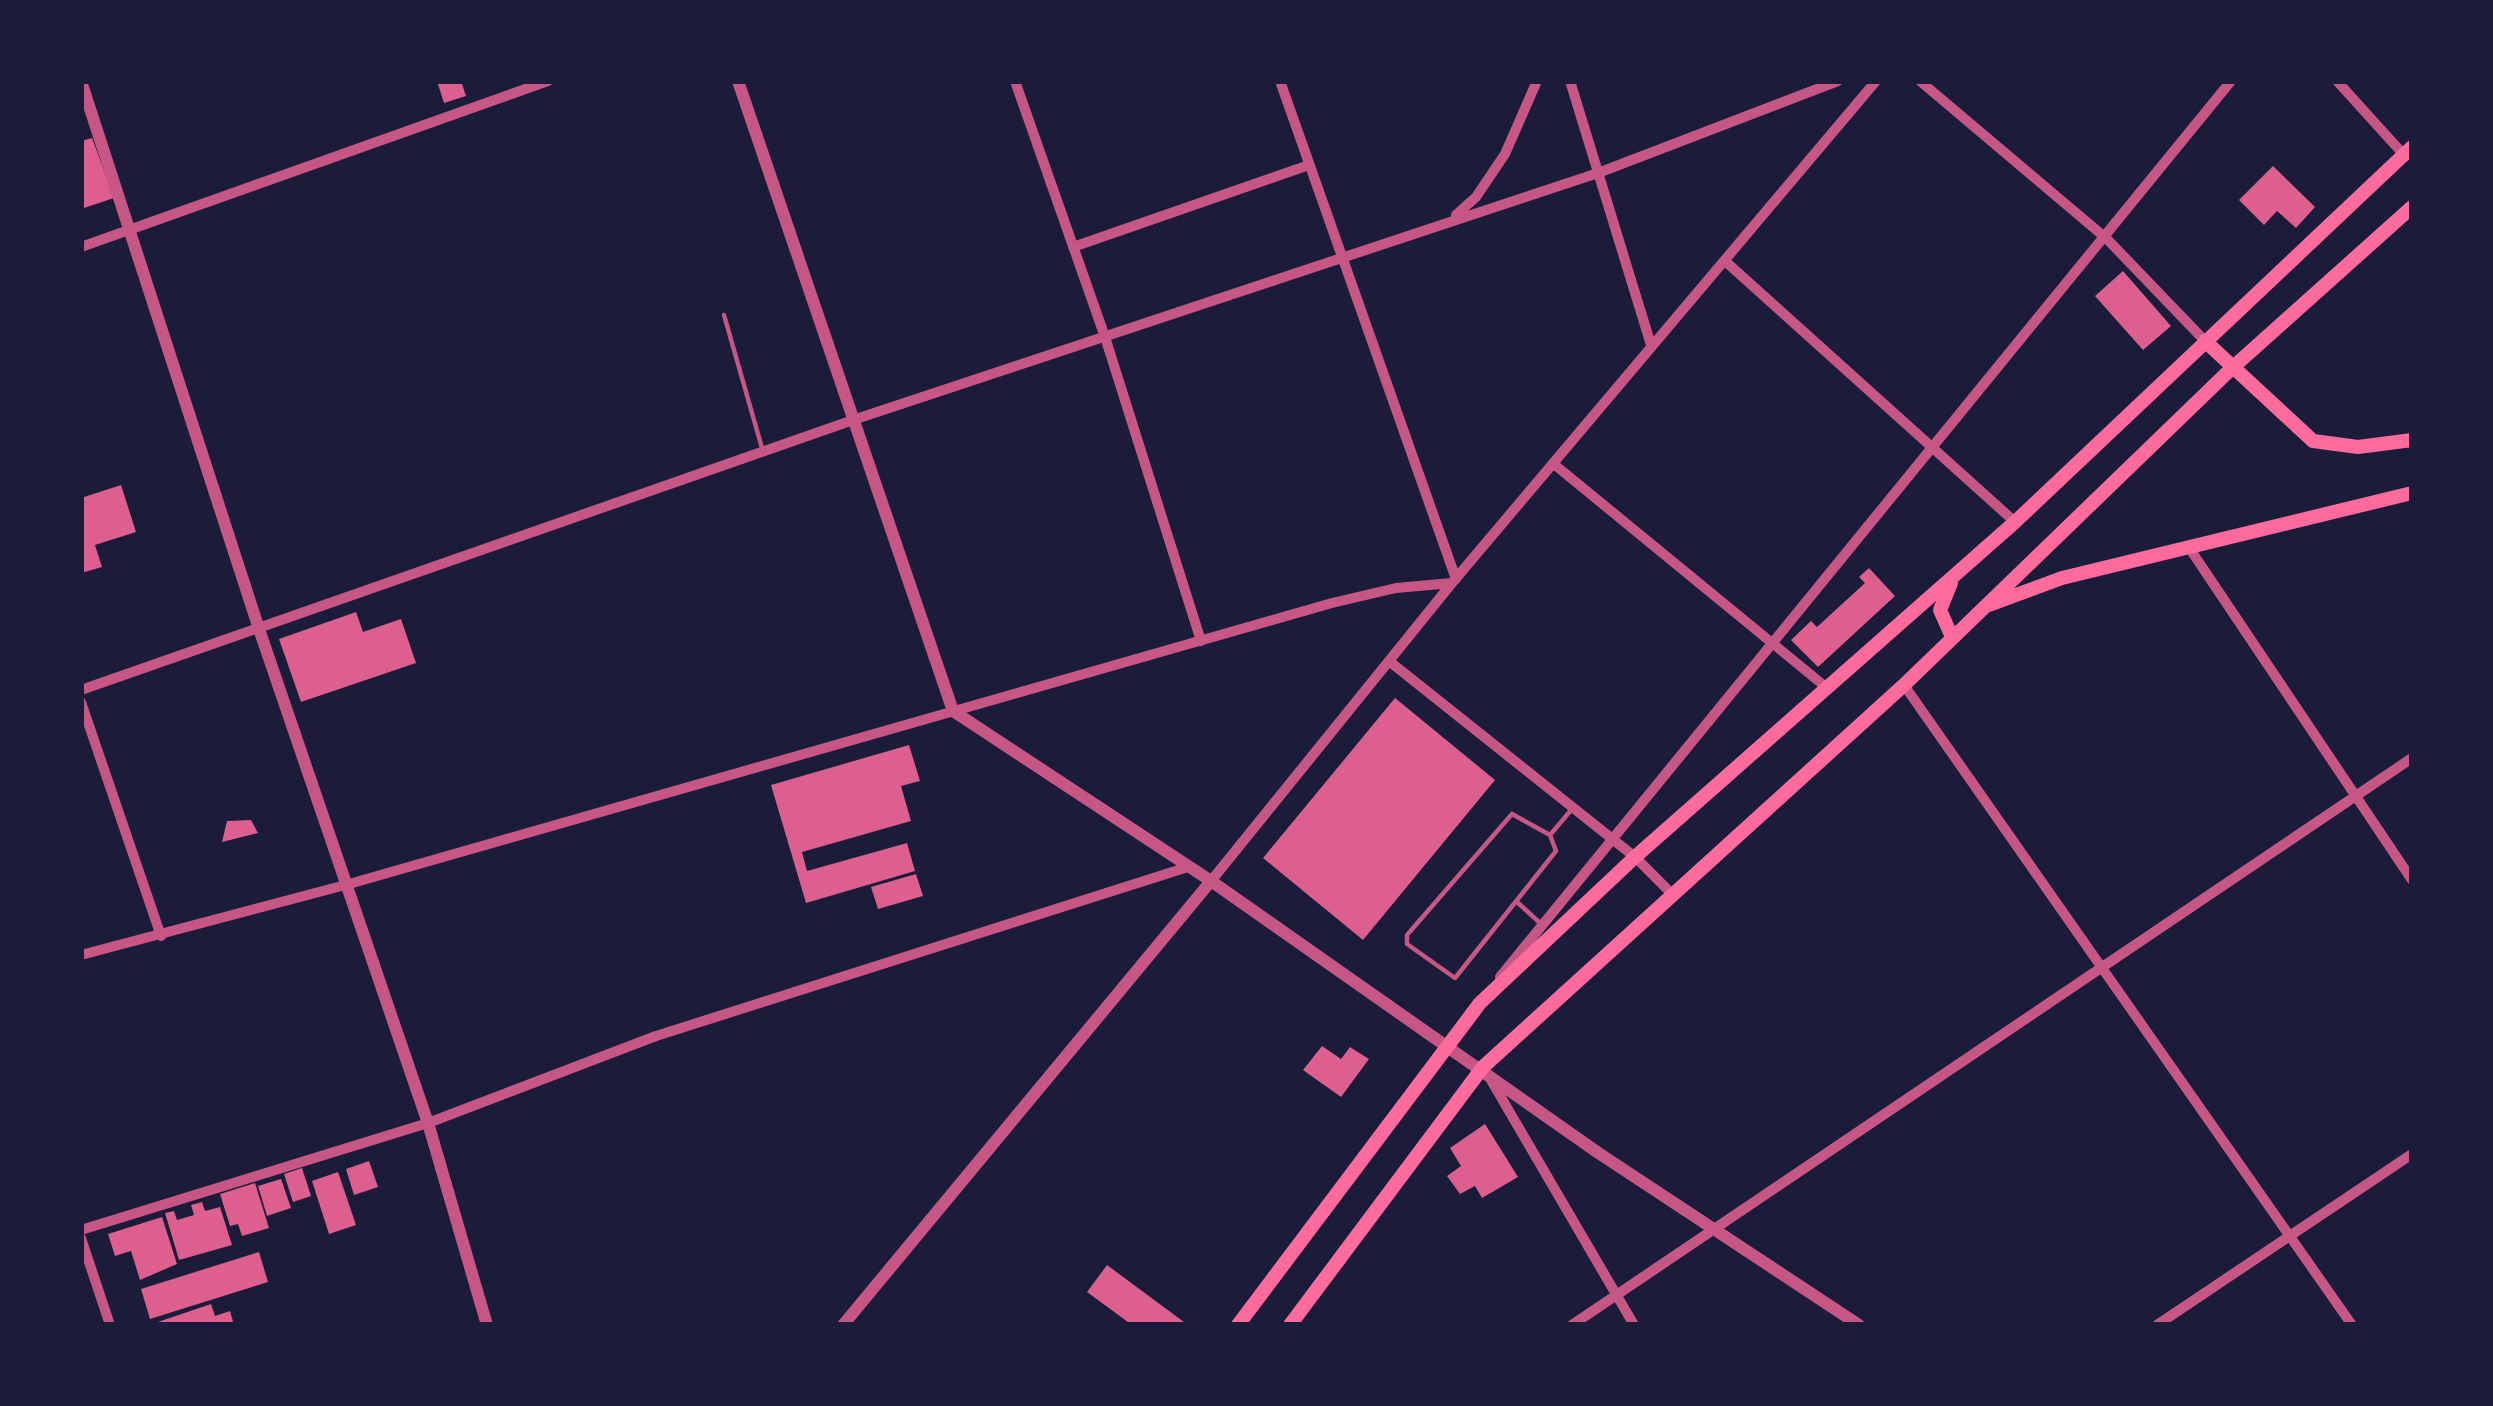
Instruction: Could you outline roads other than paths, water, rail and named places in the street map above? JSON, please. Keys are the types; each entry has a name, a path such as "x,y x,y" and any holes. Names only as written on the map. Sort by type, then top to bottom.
{"main road":[{"path":"1238,1325 1480,1003 1635,857 1953,579 2408,150"},
{"path":"1290,1325 1484,1067 1904,685 2231,369 2412,207"},
{"path":"2205,340 2313,441 2358,447 2412,440"},
{"path":"1984,607 2062,578 2412,493"},
{"path":"1952,637 1940,610 1953,579"}],"street":[{"path":"81,81 259,629 428,1123 487,1325"},
{"path":"81,247 548,81"},
{"path":"738,81 952,711 1211,881 1484,1067 1597,1152 1859,1325"},
{"path":"1015,81 1105,337 1201,641"},
{"path":"1280,81 1454,581"},
{"path":"1450,219 1476,197 1505,154 1537,81"},
{"path":"1570,81 1651,345"},
{"path":"81,690 856,419 1598,173 1838,81"},
{"path":"843,1325 1454,581 1876,81"},
{"path":"1920,81 2107,239 2205,340"},
{"path":"1480,1003 1609,839 2107,239 2230,81"},
{"path":"2337,81 2408,150"},
{"path":"1073,247 1309,165"},
{"path":"1725,262 1935,445 2015,522"},
{"path":"1555,466 1826,688"},
{"path":"2188,546 2412,880"},
{"path":"81,956 1201,641 1396,588 1454,581"},
{"path":"1389,661 1635,857 1670,893"},
{"path":"1904,685 2352,1325"},
{"path":"81,702 161,936"},
{"path":"1572,1325 2412,758"},
{"path":"110,1325 81,1234 428,1123 656,1036 1188,867"},
{"path":"1484,1067 1634,1325"},
{"path":"2157,1325 2412,1154"}],"lane":[{"path":"724,315 763,452"},
{"path":"1550,835 1572,809"},
{"path":"1512,814 1550,835 1556,851 1459,978 1408,944 1406,935 1505,816 1512,814"},
{"path":"1516,902 1541,925"}]}
